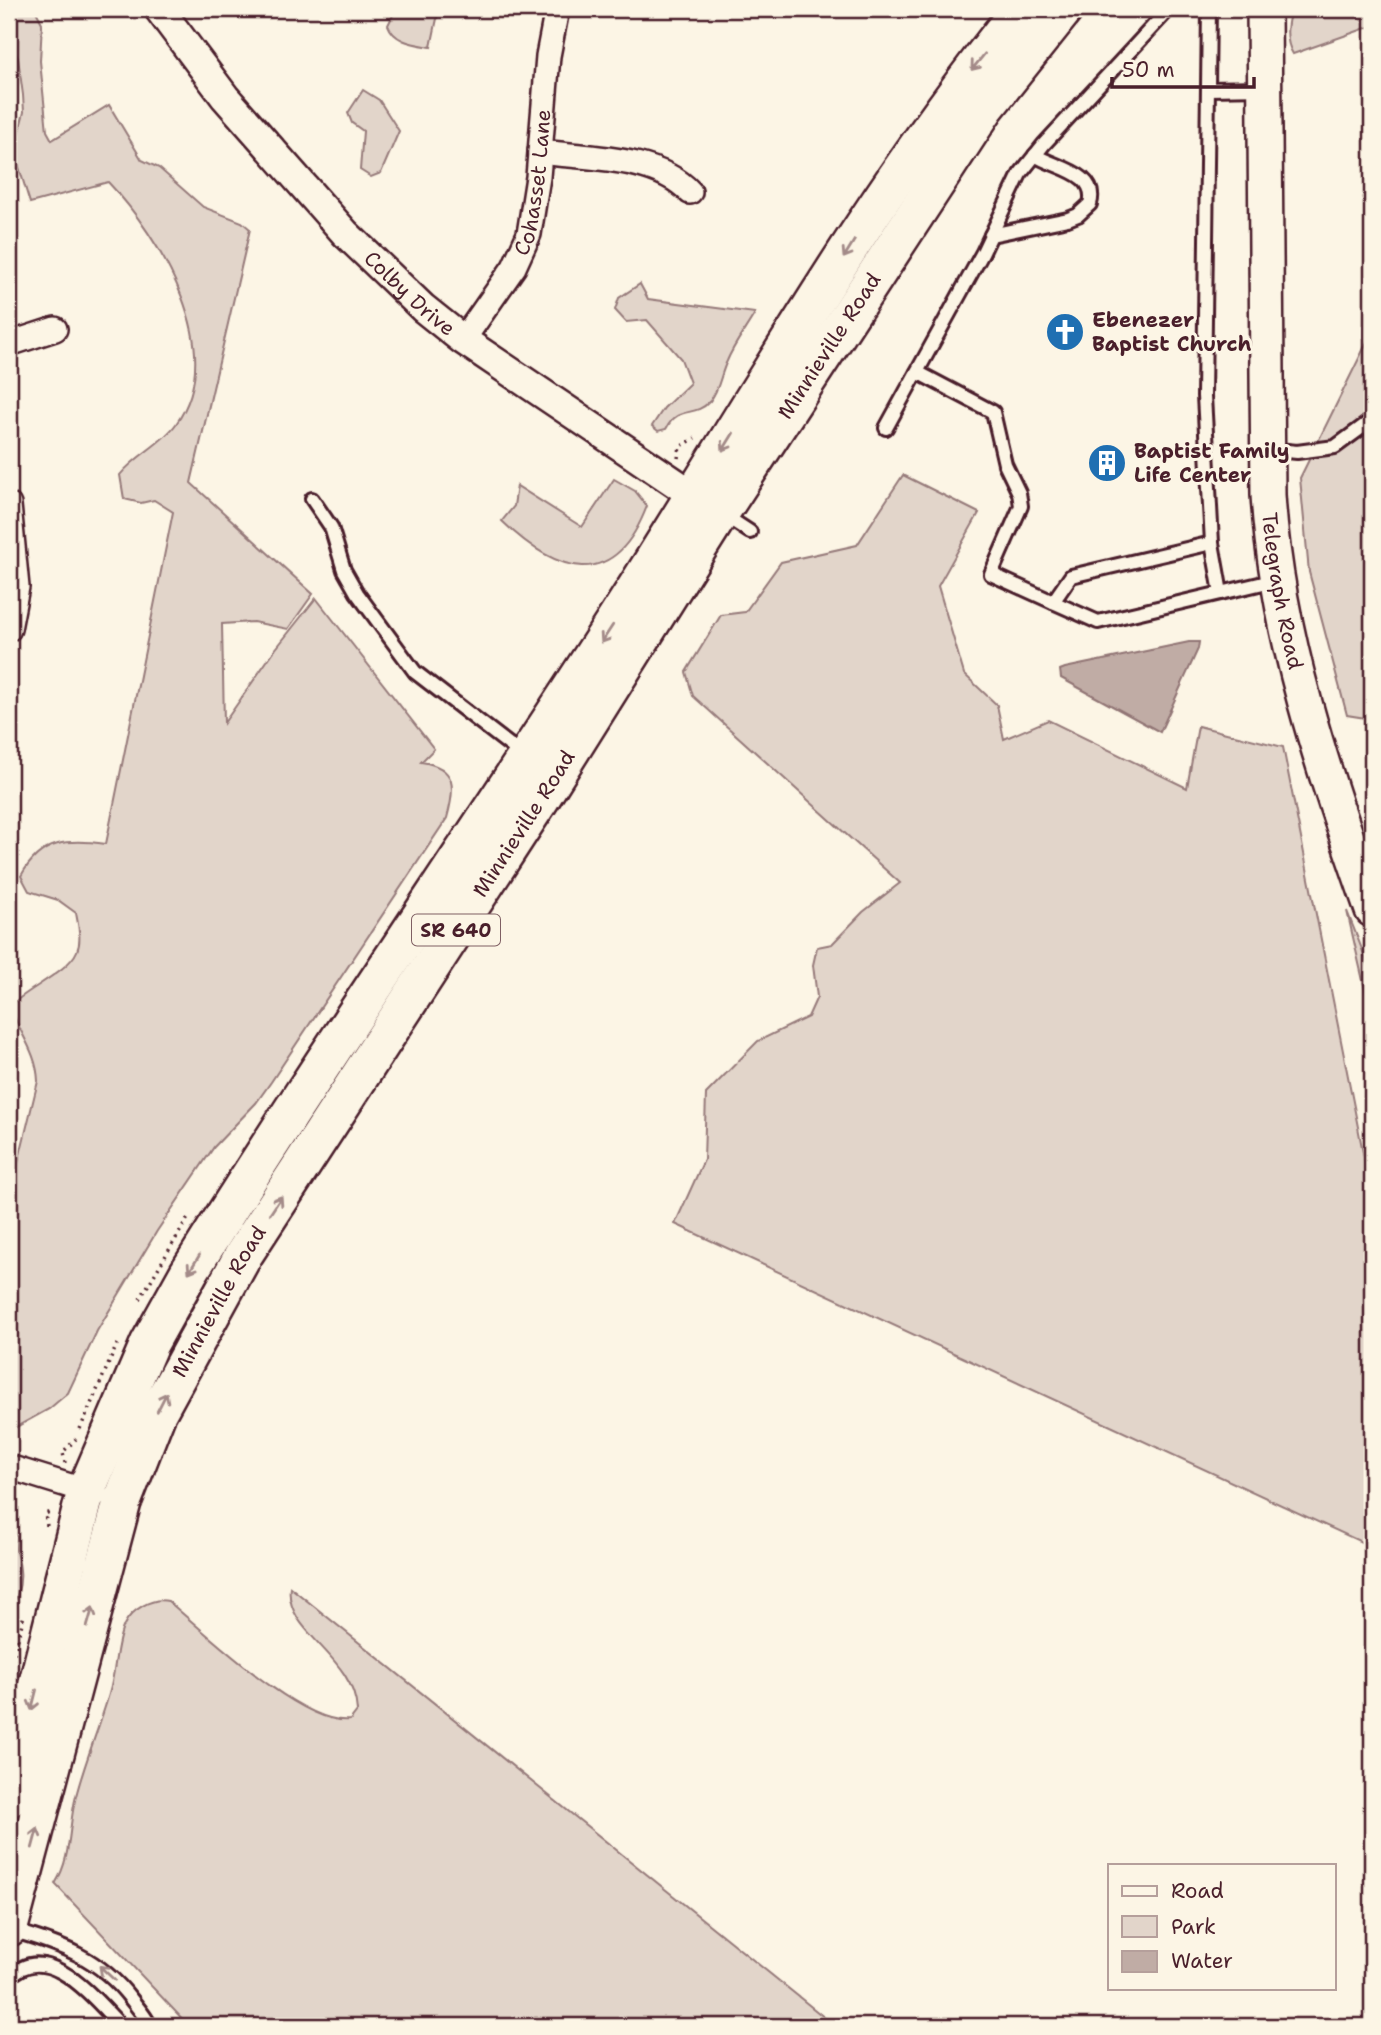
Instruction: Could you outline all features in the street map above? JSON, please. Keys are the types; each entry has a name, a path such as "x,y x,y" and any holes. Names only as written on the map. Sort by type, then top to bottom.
{"main road":[{"name":"Minnieville Road","path":"9,1798 86,1491 149,1344 189,1272 527,758 722,513 872,212 965,78 1021,9"},
{"name":"Minnieville Road","path":"9,1928 122,1502 156,1415 244,1254 985,108 1064,9"},
{"name":"Telegraph Road","path":"1264,9 1270,536 1276,580 1299,682 1324,772 1372,910"}],"street":[{"name":"Colby Drive","path":"159,9 225,97 345,233 387,276 463,340 722,513"},
{"name":"Cohasset Lane","path":"463,340 501,289 524,248 533,219 548,56 557,9"},
{"path":"540,152 649,166 667,173 690,192"},
{"path":"9,344 55,329"},
{"path":"9,505 18,587 9,629"},
{"path":"9,1467 122,1502"}],"lane":[{"path":"886,428 1020,174 1169,9"},
{"path":"1209,9 1204,396 1212,543 1221,593"},
{"path":"1208,89 1264,88"},
{"path":"990,235 1069,219 1086,210 1090,204 1090,190 1080,175 1034,156"},
{"path":"917,372 993,412 1005,464 1019,493 1021,506 991,574 1098,622 1276,580"},
{"path":"1267,449 1297,452 1335,447 1372,420"},
{"path":"312,499 331,527 344,570 357,593 415,673 527,758"},
{"path":"1053,602 1071,576 1212,543"},
{"path":"9,1928 60,1944 88,1958 118,1983 150,2026"},
{"path":"9,1978 16,1971 34,1964 52,1966 79,1985 121,2026"}],"path":[{"path":"680,447 681,453"},
{"path":"62,1452 66,1458"},
{"path":"45,1514 52,1513"}],"green space":[{"path":"9,9 35,9 42,23 40,61 47,131 52,140 109,105 142,160 159,168 203,207 242,222 250,229 191,483 313,594 288,629 253,622 222,624 224,723 274,651 316,598 434,749 421,762 442,769 448,774 452,798 447,818 271,1082 256,1103 214,1147 157,1231 97,1331 68,1393 49,1409 9,1431 9,1200 38,1081 31,1052 10,1006 66,966 77,951 79,937 76,913 58,900 29,891 21,876 38,855 57,844 106,844 173,512 154,500 141,503 124,499 120,475 164,438 176,424 190,395 195,363 191,329 181,296 166,263 128,205 108,182 30,203 14,151 24,112 18,58 9,39"},
{"path":"396,9 439,9 431,47 400,39 391,31 388,25"},
{"path":"1292,9 1372,9 1372,26 1293,54 1287,32"},
{"path":"363,90 379,100 399,131 381,173 371,177 360,170 363,131 352,123 348,113"},
{"path":"640,284 648,299 755,313 730,355 710,401 698,409 681,414 671,421 666,429 658,431 652,426 664,408 690,383 681,359 647,320 626,322 615,310 619,298"},
{"path":"1372,332 1372,719 1347,715 1309,572 1300,478"},
{"path":"903,475 979,513 938,586 964,674 997,705 1004,739 1048,720 1187,788 1198,726 1283,747 1372,1198 1372,1547 675,1224 704,1160 706,1094 758,1041 808,1017 817,997 813,965 817,947 832,944 863,912 900,883 693,696 686,672 721,615 745,612 781,562 857,545"},
{"path":"614,479 635,491 647,506 634,534 618,552 601,563 583,566 563,562 543,553 502,521 514,506 517,486 582,527"},
{"path":"1347,911 1372,975 1372,1020"},
{"path":"9,1508 13,1514 12,1531 17,1537 20,1582 9,1615"},
{"path":"290,1587 835,2026 189,2026 55,1884 67,1852 73,1807 111,1686 121,1633 127,1619 143,1606 155,1601 168,1601 229,1654 282,1694 307,1709 330,1718 350,1720 357,1711 353,1691 333,1659 298,1618 291,1603"}],"water":[{"path":"1199,642 1198,649 1160,732 1061,678 1060,670 1065,668"}],"place":[{"name":"Ebenezer Baptist Church","path":"1065,332"},
{"name":"Baptist Family Life Center","path":"1107,463"}]}
